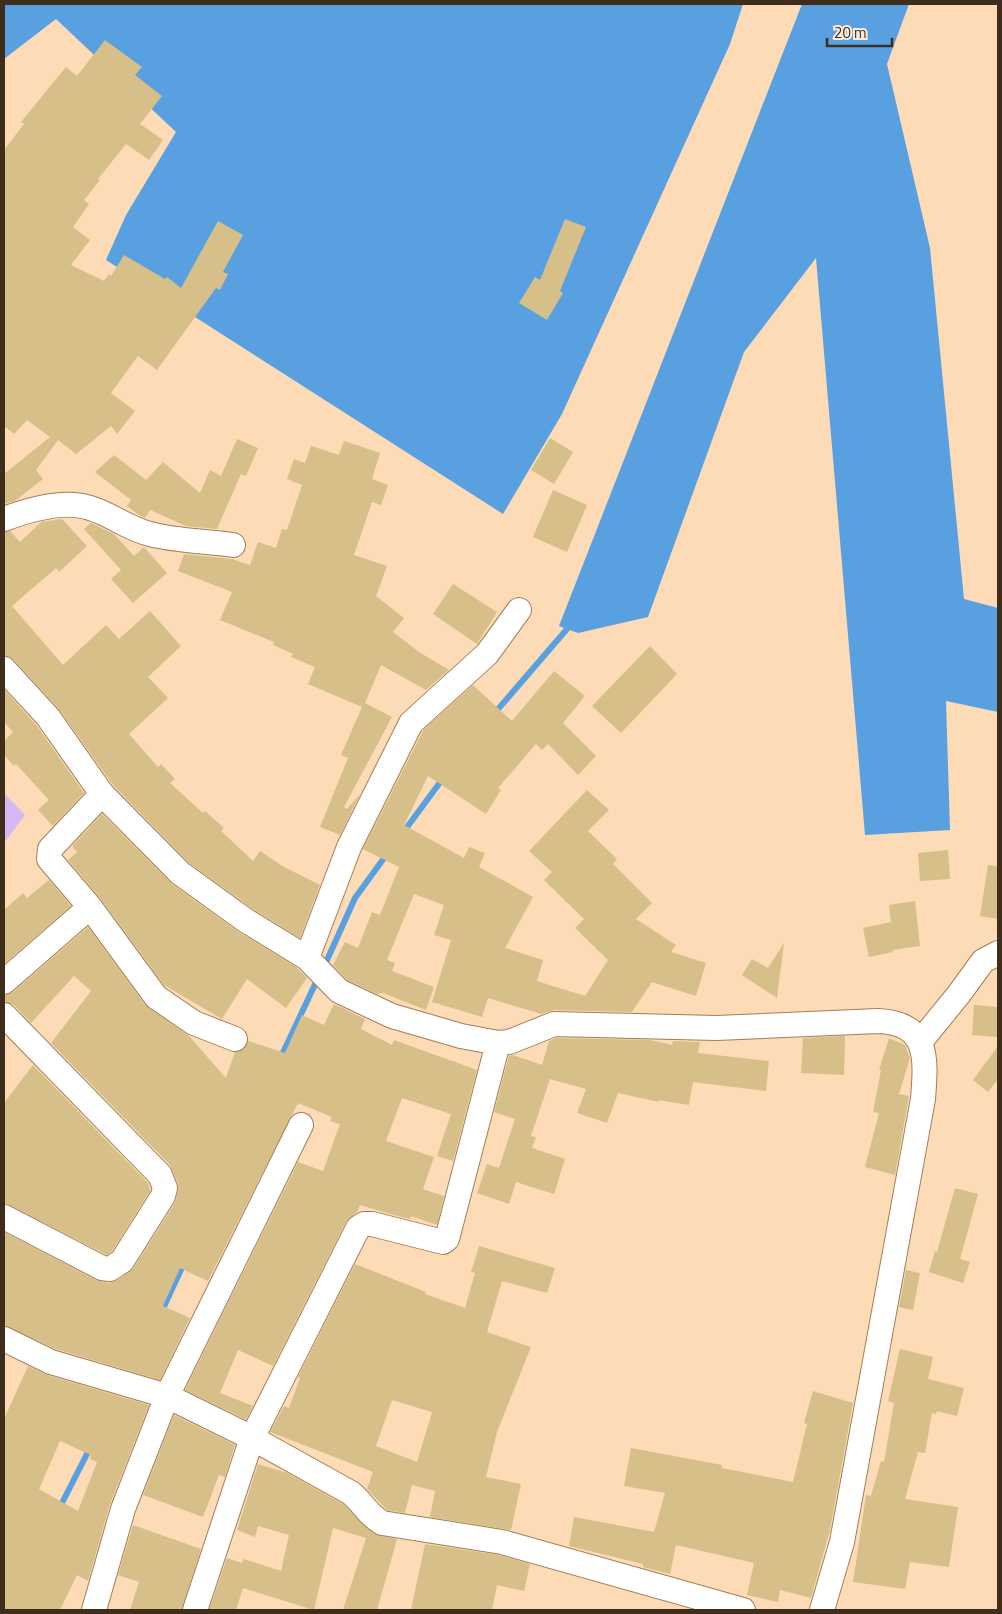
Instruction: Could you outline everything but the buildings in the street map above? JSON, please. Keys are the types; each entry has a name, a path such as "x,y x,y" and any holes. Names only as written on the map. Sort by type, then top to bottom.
{"street":[{"path":"4,519 19,513 74,505 90,508 132,528 150,534 234,545"},
{"path":"311,962 350,848 411,724 487,654 519,610"},
{"path":"4,669 48,717 102,794 180,872 245,920 311,962 339,991 392,1016 461,1036 498,1042 509,1042 554,1024 716,1028 878,1021 900,1025 911,1032 920,1042 926,1060 923,1099 842,1542 822,1610"},
{"path":"102,794 50,849 48,855 156,997 194,1023 235,1039"},
{"path":"4,982 90,908"},
{"path":"920,1042 983,961 998,953"},
{"path":"4,1015 160,1175 165,1188 163,1196 122,1261 110,1269 102,1268 4,1217"},
{"path":"195,1610 203,1580 252,1438 358,1228 364,1224 372,1224 444,1242 447,1239 498,1042"},
{"path":"94,1610 124,1509 167,1396 301,1126"},
{"path":"4,1339 51,1362 111,1378 167,1396 252,1438 351,1493 369,1515 382,1523 502,1542 743,1610"}],"shaded area":[{"path":"4,793 25,815 4,843"}],"water":[{"path":"4,4 743,4 730,44 562,414 503,514 106,260 126,215 176,132 56,19 4,59"},
{"path":"802,4 909,4 887,64 930,248 964,599 998,608 998,712 946,701 950,830 865,835 816,258 744,352 648,617 578,633 559,626"}],"waterway":[{"path":"493,715 567,629"},
{"path":"402,834 444,777"},
{"path":"323,969 355,898 387,854"},
{"path":"280,1059 318,978"},
{"path":"161,1313 185,1261"},
{"path":"60,1507 91,1446"}]}
